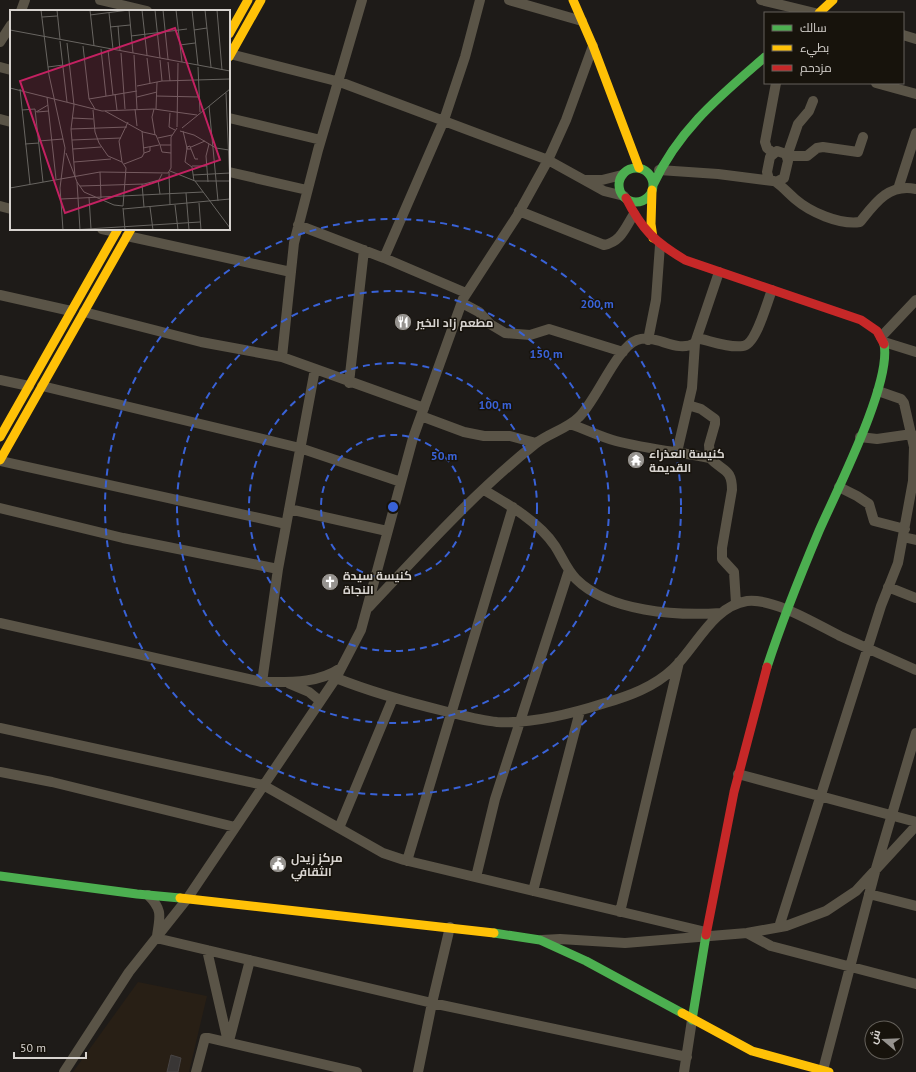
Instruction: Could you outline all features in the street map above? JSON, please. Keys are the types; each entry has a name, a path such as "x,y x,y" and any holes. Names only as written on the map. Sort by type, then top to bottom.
{"street":[{"path":"20,10 25,0"},
{"path":"100,0 119,2 144,10"},
{"path":"230,32 248,0"},
{"path":"261,0 230,56 338,81 548,160 610,194 625,197 633,201 641,201 648,197 663,160 676,142 709,106 764,59"},
{"path":"282,357 294,243 307,190 362,0"},
{"path":"384,258 444,120 465,57 480,0"},
{"path":"509,0 582,21"},
{"path":"573,0 593,46 630,144 642,169 651,176 653,187 651,224 656,242 656,300 648,340"},
{"path":"762,0 811,12"},
{"path":"820,12 833,0"},
{"path":"0,42 10,27"},
{"path":"904,36 916,39"},
{"path":"64,1072 129,972 188,899 336,678 361,630 387,531 422,412 462,303 466,293 519,211 548,160 566,120 593,46"},
{"path":"0,67 10,70"},
{"path":"773,153 767,148 765,142 776,84"},
{"path":"880,84 916,94"},
{"path":"659,170 718,174 774,182 780,181 785,176 788,161 787,156 798,124 801,118 809,111 813,101"},
{"path":"230,118 321,140"},
{"path":"0,119 10,122"},
{"path":"898,189 916,133"},
{"path":"864,137 858,152 823,147 817,148 807,156 787,156 780,151 773,153 770,157 767,172 768,177 805,206 820,213 852,223 860,222 887,192 898,189 916,189"},
{"path":"630,144 620,186 634,214 656,242 685,260 861,320 878,332 883,340 882,372 878,390 860,438 794,590 770,660 738,774 706,934 684,1072"},
{"path":"581,179 602,180 623,174 631,169 642,169 663,160"},
{"path":"230,172 307,190"},
{"path":"0,206 10,209"},
{"path":"519,211 604,245 613,244 618,239 634,214"},
{"path":"298,226 364,250 466,293"},
{"path":"1,432 117,231"},
{"path":"286,524 0,460 129,233 291,272"},
{"path":"349,383 364,250"},
{"path":"677,452 692,388 696,341 719,272"},
{"path":"367,609 434,538 484,490 536,443 570,424 579,417 596,395 608,373 623,352 636,340 648,340 684,348 696,341 732,345 747,344 755,334 772,290"},
{"path":"0,295 71,311"},
{"path":"883,340 916,300"},
{"path":"462,303 479,312 490,324 505,333 530,335 549,329 623,352"},
{"path":"84,312 200,342 282,357 422,412 464,432 484,436 510,436 536,443"},
{"path":"883,340 916,352"},
{"path":"262,682 278,569 315,369"},
{"path":"0,380 28,386"},
{"path":"42,386 300,448 401,482"},
{"path":"779,927 868,648 888,587 898,562 904,533 913,481 913,430 904,403 901,399 878,390"},
{"path":"688,405 701,409 715,419 709,445 710,458 716,465 729,472 732,480 732,490 722,548 722,560 734,572 736,603"},
{"path":"570,424 615,441 646,448 710,458"},
{"path":"860,438 877,439 913,430"},
{"path":"839,487 869,504 874,521 904,533 916,540"},
{"path":"484,490 513,507 531,521 554,545 569,570 586,589 630,606 664,612 700,614 721,613"},
{"path":"407,861 513,507"},
{"path":"0,508 123,538 278,569"},
{"path":"289,509 387,531"},
{"path":"476,877 495,799 569,570"},
{"path":"888,587 916,598"},
{"path":"336,678 392,698 451,713 498,722 519,721 580,711 624,697 653,685 679,662 721,613 736,603 749,601 764,602 787,611 916,670"},
{"path":"0,623 262,682 302,682 316,679 341,668"},
{"path":"620,912 679,662"},
{"path":"285,682 309,692 320,701"},
{"path":"339,828 392,698"},
{"path":"533,891 580,711"},
{"path":"0,728 263,785 383,853 407,861 706,934"},
{"path":"0,876 148,895 450,927 516,935 540,940 586,961 692,1020 752,1051 826,1071 850,967 869,894 916,733"},
{"path":"0,772 52,782 235,827"},
{"path":"738,774 916,822"},
{"path":"540,940 560,939 625,943 706,934 747,932 779,927 826,911 856,891 916,826"},
{"path":"869,894 916,906"},
{"path":"148,895 158,904 160,912 156,938"},
{"path":"418,1072 450,927"},
{"path":"747,932 771,946 916,984"},
{"path":"156,938 432,1003 687,1057"},
{"path":"207,950 228,1042"},
{"path":"228,1042 250,960"},
{"path":"196,1072 205,1038 357,1072"}],"shaded area":[{"path":"138,982 207,996 189,1072 73,1072"}],"building":[{"path":"171,1055 181,1058 178,1072 167,1072"}],"traffic: fast":[{"path":"653,185 663,165 688,130 717,100 764,58"},
{"path":"636,168 648,173 653,185 648,197 636,202 624,197 619,185 624,173 636,168"},
{"path":"767,667 805,565 861,438 880,384 884,362 884,344"},
{"path":"0,876 137,894 180,898"},
{"path":"494,933 540,940 586,961 682,1013"},
{"path":"692,1020 706,935"}],"traffic: slow":[{"path":"230,32 248,0"},
{"path":"230,55 261,0"},
{"path":"573,0 593,46 639,168"},
{"path":"820,12 833,0"},
{"path":"652,190 651,224 653,238"},
{"path":"0,437 117,230"},
{"path":"0,460 130,230"},
{"path":"180,898 494,933"},
{"path":"682,1013 752,1051 829,1072"}],"traffic: jam":[{"path":"626,198 638,219 650,234 665,247 685,260 861,320 877,331 884,344"},
{"path":"706,935 734,792 767,667"}],"place":[{"name":"مطعم زاد الخير","path":"403,322"},
{"name":"كنيسة العذراء القديمة","path":"636,460"},
{"name":"كنيسة سيدة النجاة","path":"330,582"},
{"name":"مركز زيدل الثقافي","path":"278,864"}]}
